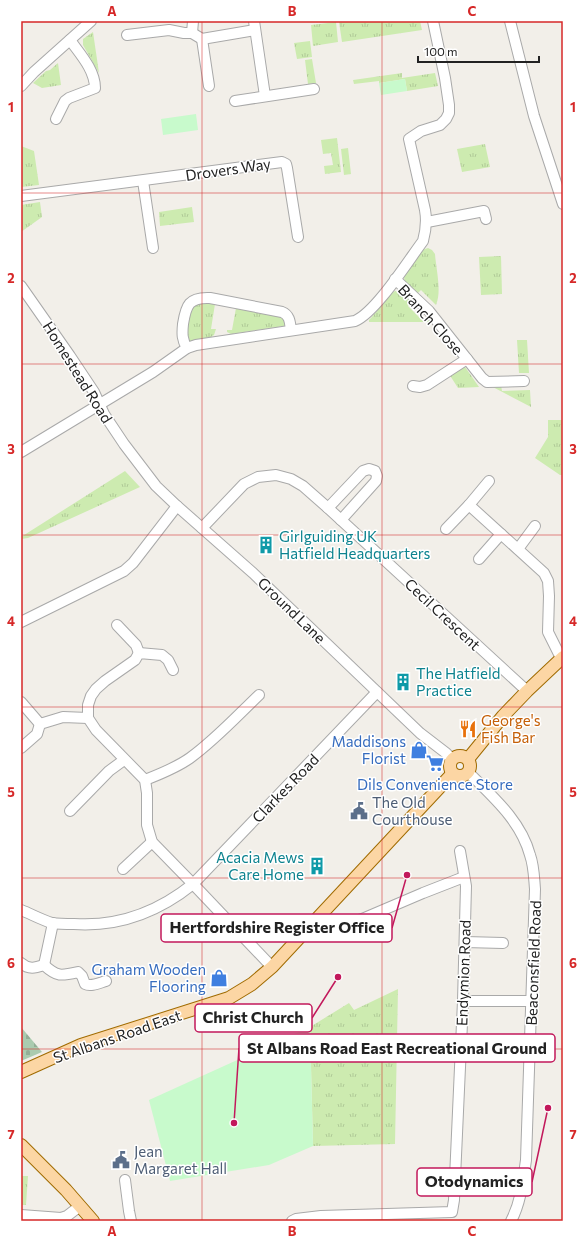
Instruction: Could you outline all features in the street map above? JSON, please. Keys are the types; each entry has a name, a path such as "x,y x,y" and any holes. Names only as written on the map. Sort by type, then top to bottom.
{"main road":[{"path":"468,759 503,716 562,658"},
{"path":"461,755 468,759 470,764 466,775 459,776 452,774 449,766 452,759 461,755"},
{"name":"St Albans Road East","path":"22,1073 81,1045 229,998 252,984 272,967 452,774"},
{"path":"21,1145 66,1190 93,1221"},
{"path":"21,1157 37,1160"}],"street":[{"path":"21,86 34,72 91,21"},
{"path":"192,33 193,21"},
{"path":"21,452 153,372 187,348 196,345 355,321 361,319 372,308 423,241 425,233 427,222 409,139 421,131 440,125 449,113 442,61 433,21"},
{"path":"510,21 534,116 563,204"},
{"path":"127,35 169,30 192,33 202,39 255,26 264,96"},
{"path":"202,39 208,86"},
{"path":"56,119 65,101 69,98 96,88 96,82 90,68 70,40"},
{"path":"235,101 314,89"},
{"name":"Drovers Way","path":"21,196 282,162 286,164 287,168 298,237"},
{"path":"143,181 153,248"},
{"path":"427,222 484,211 486,219"},
{"name":"Branch Close","path":"395,279 429,312 482,378 487,382 524,381"},
{"name":"Homestead Road","path":"21,286 94,392 116,432 134,459"},
{"path":"187,348 183,341 182,334 185,310 194,300 202,298 210,298 282,312 289,317 291,330"},
{"name":"Branch Close","path":"413,386 427,385 467,359"},
{"name":"Ground Lane","path":"134,459 156,486 177,506 253,573 420,733 452,759"},
{"path":"328,508 363,471 369,469 375,471 377,476 376,482 341,520"},
{"name":"Cecil Crescent","path":"202,528 244,484 258,477 276,475 291,478 303,486 328,508 527,691"},
{"path":"446,529 489,481"},
{"path":"469,505 544,572 548,581 548,632 562,658"},
{"path":"21,622 124,571 133,563 177,506"},
{"path":"518,549 535,526"},
{"path":"479,559 501,534"},
{"path":"117,625 136,645 139,653"},
{"path":"139,653 162,655 168,660 173,670"},
{"path":"139,653 135,660 104,681 96,689 88,704 88,718 96,730 145,780 147,793 147,825 152,842 272,967"},
{"name":"Clarkes Road","path":"21,910 53,923 85,925 114,922 141,915 178,896 192,884 377,692"},
{"path":"145,780 165,772 189,758 216,737 259,695"},
{"path":"21,702 40,724"},
{"path":"40,724 63,717 88,718"},
{"path":"21,748 37,734 40,724"},
{"path":"70,811 109,771 124,760"},
{"name":"Beaconsfield Road","path":"468,772 509,814 521,832 530,855 535,889 526,1160 523,1185 515,1213 511,1221"},
{"path":"123,869 152,842"},
{"name":"Endymion Road","path":"292,1221 296,1219 321,1216 452,1212 454,1200 465,942 466,886 460,851"},
{"path":"304,932 311,935 362,919 436,887 464,877"},
{"path":"44,965 53,923"},
{"path":"465,942 503,943"},
{"path":"21,963 28,968 35,968 44,965"},
{"path":"44,965 52,972 60,975 78,972 82,976 85,984 90,986 106,981"},
{"path":"463,1001 531,1001"},
{"path":"125,1180 131,1221"},
{"path":"21,1215 61,1218 67,1216 80,1206"}],"green space":[{"path":"420,21 422,30 342,42 339,22"},
{"path":"336,22 338,42 313,46 311,25"},
{"path":"93,32 99,73 83,45 83,39"},
{"path":"310,41 312,57 297,59 294,43"},
{"path":"312,59 316,83 308,84 305,60"},
{"path":"58,63 61,85 42,88 33,83 46,71 50,70"},
{"path":"402,73 402,78 435,73 438,86 407,91 405,79 379,83 379,81 354,84 353,80"},
{"path":"405,79 407,91 381,95 379,83"},
{"path":"196,114 198,130 163,135 161,119"},
{"path":"337,138 341,172 325,174 324,166 333,165 331,153 323,154 321,140"},
{"path":"485,144 490,167 462,172 457,149"},
{"path":"21,146 34,151 39,185 21,187"},
{"path":"348,148 351,174 344,175 341,149"},
{"path":"40,202 42,217 21,232 21,205"},
{"path":"192,207 194,222 160,226 159,212"},
{"path":"428,248 435,254 439,287 436,305 421,290 416,295 411,291 407,287 404,279 404,276 422,250"},
{"path":"501,256 502,294 481,295 479,257"},
{"path":"395,291 402,292 411,300 411,303 408,306 423,321 426,318 432,320 429,322 369,322 369,320"},
{"path":"197,301 215,304 211,329 216,329 214,335 211,337 192,342 185,339 188,309"},
{"path":"236,308 284,315 286,323 284,326 231,334 227,332 227,330 232,330"},
{"path":"517,340 527,340 529,373 519,373"},
{"path":"463,364 479,387 458,388 449,374"},
{"path":"489,385 501,385 502,391 530,390 531,407"},
{"path":"548,420 563,420 563,475 560,475 535,458 548,437"},
{"path":"125,471 140,487 28,538 21,539 21,537"},
{"path":"398,989 395,1144 313,1146 310,1027 349,1003 354,1010"},
{"path":"21,1027 42,1052 21,1061"},
{"path":"310,1027 313,1146 269,1165 170,1181 149,1100"},
{"path":"21,1176 28,1176 26,1205 21,1205"}],"place":[{"name":"Girlguiding UK Hatfield Headquarters","path":"266,545"},
{"name":"The Hatfield Practice","path":"403,682"},
{"name":"George's Fish Bar","path":"468,729"},
{"name":"Maddisons Florist","path":"419,750"},
{"name":"Dils Convenience Store","path":"435,763"},
{"name":"The Old Courthouse","path":"359,811"},
{"name":"Acacia Mews Care Home","path":"317,866"},
{"name":"Hertfordshire Register Office","path":"407,875"},
{"name":"Christ Church","path":"338,977"},
{"name":"Graham Wooden Flooring","path":"219,978"},
{"name":"Otodynamics","path":"548,1108"},
{"name":"St Albans Road East Recreational Ground","path":"234,1123"},
{"name":"Jean Margaret Hall","path":"121,1160"}]}
